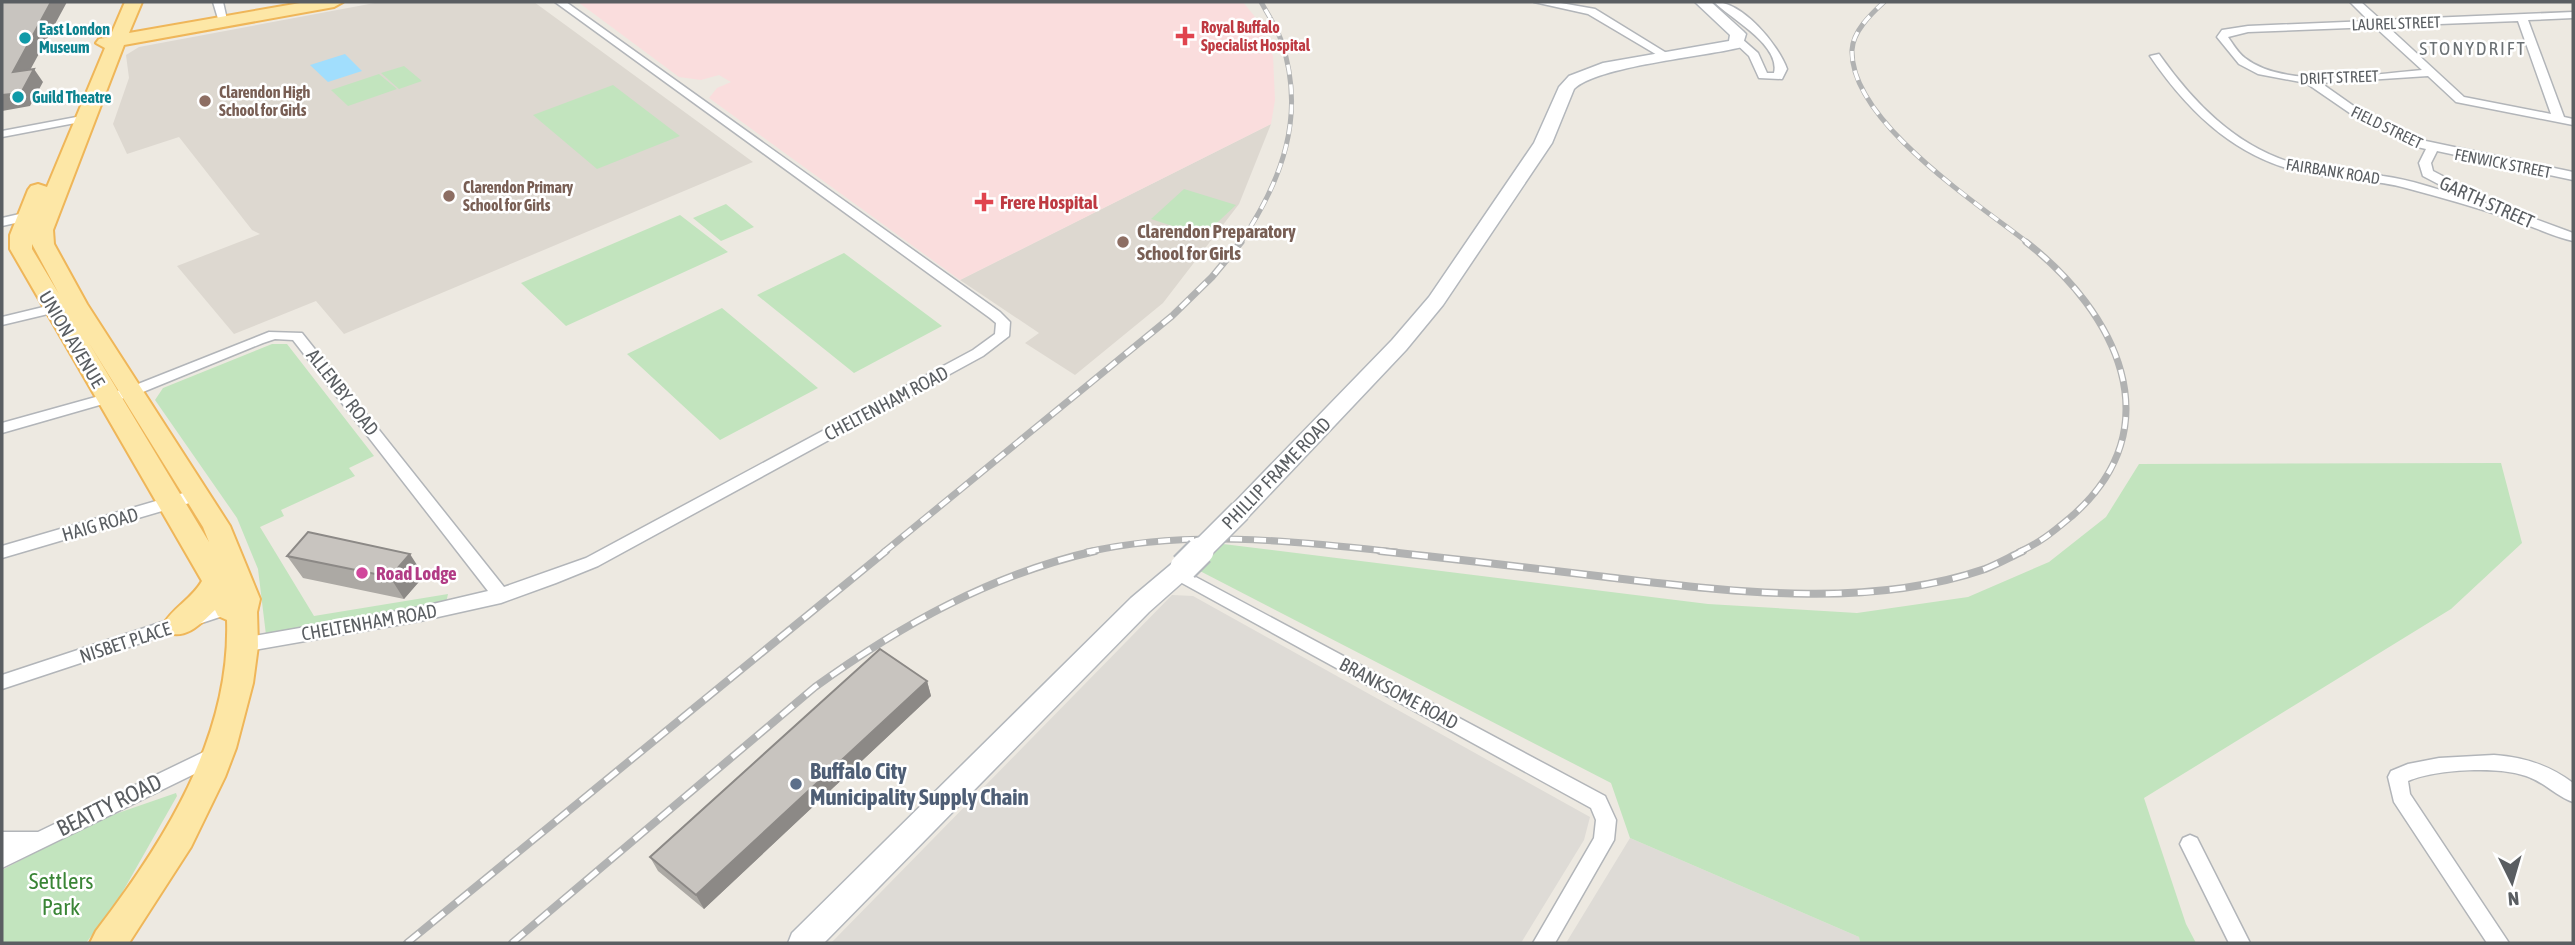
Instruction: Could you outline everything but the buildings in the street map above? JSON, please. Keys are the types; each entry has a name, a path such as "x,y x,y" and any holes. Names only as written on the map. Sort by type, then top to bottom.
{"main road":[{"path":"118,2 110,39 222,13 298,2"},
{"name":"UNION AVENUE","path":"133,2 110,39 77,120 24,222 43,244 65,306 108,400 172,503 216,581 238,606"},
{"path":"222,13 334,2"},
{"name":"UNION AVENUE","path":"65,306 133,391 216,526 238,606 243,645 229,720 218,753 174,842 144,894 108,943"},
{"path":"178,625 204,603 216,581"}],"street":[{"name":"CHELTENHAM ROAD","path":"243,645 468,605 501,596 592,562 978,353 995,342 1004,328 1003,321 968,295 560,2"},
{"path":"1539,2 1591,11 1668,57"},
{"path":"1702,2 1734,29 1741,44 1758,61 1761,74 1778,77 1781,69 1768,43 1719,2"},
{"path":"2355,2 2460,100 2573,122"},
{"name":"LAUREL STREET","path":"2222,37 2226,32 2234,30 2573,15"},
{"path":"2522,18 2559,120"},
{"name":"DRIFT STREET","path":"2222,37 2234,54 2252,66 2279,76 2308,79 2428,73"},
{"path":"1741,44 1768,43"},
{"name":"PHILLIP FRAME ROAD","path":"803,943 1140,605 1181,570 1240,511 1399,345 1436,301 1543,143 1567,87 1575,79 1603,68 1741,44"},
{"name":"FAIRBANK ROAD","path":"2155,56 2173,84 2205,118 2227,135 2270,158 2314,171 2371,176 2407,184 2443,197 2506,213"},
{"name":"FIELD STREET","path":"2308,79 2361,116 2432,149"},
{"path":"2,134 77,120"},
{"name":"GARTH STREET","path":"2432,149 2425,163 2427,173 2506,213 2573,237"},
{"name":"FENWICK STREET","path":"2432,149 2573,176"},
{"path":"2,321 65,306"},
{"name":"ALLENBY ROAD","path":"2,428 108,400 274,335 297,336 501,596"},
{"name":"HAIG ROAD","path":"2,552 197,495"},
{"name":"BRANKSOME ROAD","path":"1181,570 1598,802 1605,813 1607,825 1604,840 1544,943"},
{"name":"NISBET PLACE","path":"2,682 238,606"},
{"name":"BEATTY ROAD","path":"2,859 218,753"},
{"path":"2499,943 2401,796 2398,777 2406,772 2448,766 2520,766 2540,773 2573,794"},
{"path":"2,841 40,839"},
{"path":"2190,844 2240,943"}],"shaded area":[{"name":"Clarendon Primary School for Girls","path":"380,2 534,2 753,162 344,334 316,301 234,334 177,266 260,234 252,230 179,137 127,154 113,124 129,78 126,55 139,47"},
{"name":"Frere Hospital","path":"578,2 1243,2 1255,17 1273,56 1275,100 1271,124 960,280 709,98 717,88 731,82 719,75 701,80 679,77"},
{"name":"Clarendon Preparatory School for Girls","path":"1271,124 1239,204 1163,303 1075,375 1025,343 1039,333 960,280"},
{"path":"1172,595 1193,596 1590,817 1584,840 1521,943 831,943"},
{"path":"1630,838 1859,937 1860,943 1566,943"}],"green space":[{"path":"404,66 422,81 399,89 381,73"},
{"path":"379,74 397,89 348,106 331,90"},
{"path":"613,85 680,136 597,169 533,115"},
{"path":"1184,189 1236,205 1203,236 1151,219"},
{"path":"726,204 754,227 721,241 693,218"},
{"path":"680,215 728,252 566,326 521,283"},
{"path":"844,253 942,326 854,373 757,295"},
{"path":"722,308 818,388 720,440 627,354"},
{"path":"272,344 287,344 374,456 349,468 355,476 281,510 284,516 260,527 314,616 448,594 446,603 266,635 258,569 237,518 155,400 163,388"},
{"path":"2501,463 2522,543 2451,609 2144,798 2186,924 2196,943 1860,943 1859,937 1630,838 1611,783 1198,570 1223,544 1708,604 1857,613 1968,597 2049,562 2106,517 2139,464"},
{"name":"Settlers Park","path":"176,793 177,796 118,900 86,943 2,943 2,870 95,821"}],"water":[{"path":"345,54 362,71 328,82 310,65"}],"railway":[{"path":"1240,243 1268,196 1286,146 1291,121 1288,68 1281,40 1261,2"},
{"path":"1884,2 1859,30 1852,50 1857,77 1871,104 1893,132 1920,158 2028,243"},
{"path":"884,552 1172,316 1212,277 1241,242"},
{"path":"2019,552 2053,532 2072,516 2103,482 2120,445 2126,409 2121,372 2107,336 2086,302 2058,270 2026,242"},
{"path":"1087,552 1125,545 1202,539 1280,541 1396,552"},
{"path":"407,943 886,551"},
{"path":"512,943 815,687 847,664 914,623 983,588 1056,561 1095,551"},
{"path":"1380,551 1700,587 1797,594 1892,590 1939,582 1985,569 2023,551"}],"place":[{"name":"Royal Buffalo Specialist Hospital","path":"1185,36"},
{"name":"East London Museum","path":"25,38"},
{"name":"Guild Theatre","path":"18,97"},
{"name":"Clarendon High School for Girls","path":"205,101"},
{"name":"Clarendon Primary School for Girls","path":"449,196"},
{"name":"Frere Hospital","path":"984,202"},
{"name":"Clarendon Preparatory School for Girls","path":"1123,242"},
{"name":"Road Lodge","path":"362,573"},
{"name":"Buffalo City Municipality Supply Chain","path":"796,784"}],"district":[{"name":"STONYDRIFT","path":"2473,48"}]}
